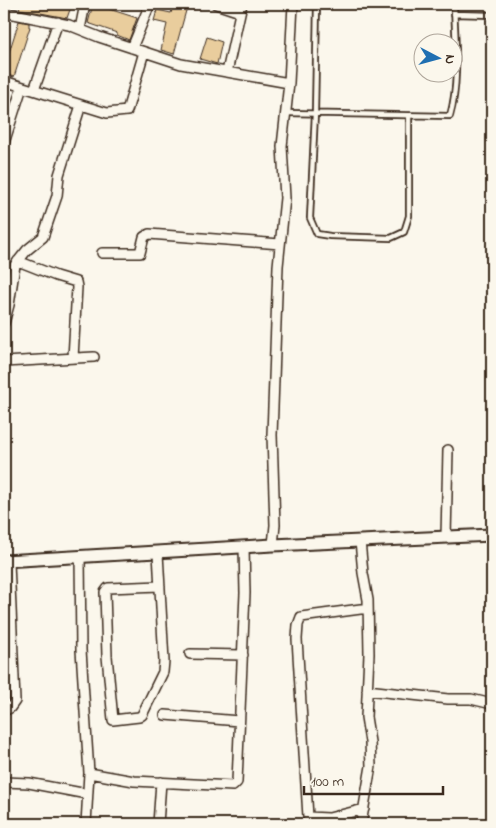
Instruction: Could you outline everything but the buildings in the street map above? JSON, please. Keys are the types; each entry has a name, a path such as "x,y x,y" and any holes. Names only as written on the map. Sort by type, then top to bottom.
{"street":[{"path":"80,29 85,4"},
{"path":"132,48 150,4"},
{"path":"216,4 241,8 227,72"},
{"path":"273,545 275,525 272,435 278,266 285,198 282,146 293,4"},
{"path":"4,12 15,9 181,64 288,82"},
{"path":"34,90 58,22"},
{"path":"4,82 107,112 127,111 144,52"},
{"path":"4,143 22,87"},
{"path":"4,323 9,305 8,283 15,265 26,250 43,238 57,196 59,175 81,105"},
{"path":"102,252 140,253 146,234 280,244"},
{"path":"18,261 76,282 73,358"},
{"path":"4,362 94,357"},
{"path":"446,537 448,450"},
{"path":"4,711 10,708 14,701 8,654 6,562 273,545 492,535"},
{"path":"360,541 368,608 369,654 366,717 371,766 361,824"},
{"path":"89,773 160,782 233,786 236,784 239,767 243,655 244,547"},
{"path":"158,552 160,586 163,672 139,718 112,720 107,656 106,592 108,588 160,586"},
{"path":"80,557 81,650 89,773 86,824"},
{"path":"364,809 329,818 308,817 297,639 298,625 301,617 368,608"},
{"path":"190,654 243,655"},
{"path":"367,690 448,699 471,699 492,704"},
{"path":"165,715 240,721"},
{"path":"4,782 29,782 87,794"},
{"path":"158,824 160,782"}],"lane":[{"path":"317,4 315,113 310,218 318,234 391,238 404,232 409,216 409,116"},
{"path":"286,113 450,116 453,104 456,64 454,4"},
{"path":"454,14 492,15"}]}
